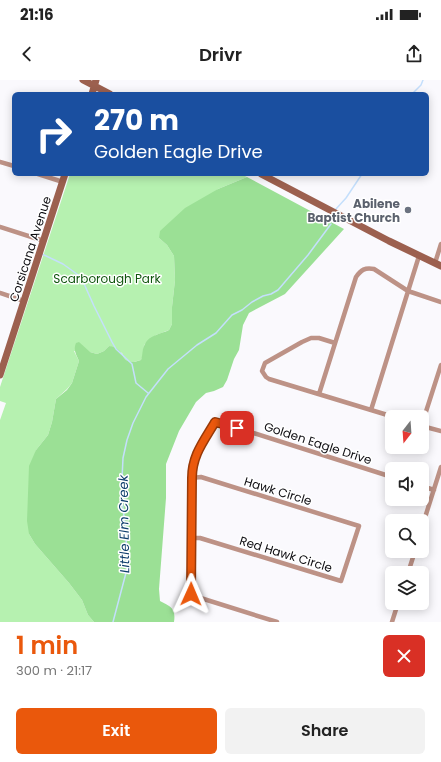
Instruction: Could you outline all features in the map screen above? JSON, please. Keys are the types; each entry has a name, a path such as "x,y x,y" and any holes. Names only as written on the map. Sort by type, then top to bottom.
{"street":[{"path":"83,80 95,83 107,92"},
{"path":"0,162 12,165"},
{"path":"44,176 63,182"},
{"name":"Corsicana Avenue","path":"0,375 64,176"},
{"path":"265,176 419,256 438,264 441,244"},
{"path":"0,227 44,241"},
{"path":"371,410 419,256"},
{"path":"319,394 356,277 359,272 368,268 374,269 408,290 441,302"},
{"path":"0,293 24,301"},
{"path":"335,343 319,338 311,338 265,363 262,371 266,378 385,414"},
{"path":"427,410 441,364"},
{"name":"Golden Eagle Drive","path":"192,478 194,457 215,422 385,475"},
{"path":"429,427 441,431"},
{"path":"426,514 441,467"},
{"name":"Hawk Circle","path":"192,478 201,477 359,526"},
{"path":"192,478 191,594 260,620 277,622"},
{"path":"429,488 434,490"},
{"name":"Red Hawk Circle","path":"192,538 200,538 341,581 359,526"},
{"path":"392,622 396,610"}],"green space":[{"name":"Scarborough Park","path":"69,176 247,177 218,189 159,238 167,245 174,256 175,280 172,324 169,330 156,335 144,345 141,360 129,363 122,353 109,346 104,351 97,354 74,351 79,361 72,383 56,399 48,435 36,450 29,534 35,544 82,600 88,615 94,622 0,622 0,420 6,403 0,401 0,387"},
{"path":"247,177 344,229 285,294 249,313 243,325 239,350 223,387 206,393 196,402 179,431 166,464 166,498 159,589 160,601 172,608 174,622 94,622 88,615 82,600 35,544 29,534 27,521 29,466 36,450 48,435 56,399 67,390 72,383 79,361 75,350 76,343 79,342 90,352 97,354 104,351 109,346 119,350 126,360 134,362 141,360 144,346 149,339 169,330 172,324 175,280 174,256 167,245 159,238 160,231 185,208 218,189"}],"waterway":[{"name":"Little Elm Creek","path":"414,92 421,85 423,80"},
{"name":"Little Elm Creek","path":"336,209 346,198 361,176"},
{"name":"Little Elm Creek","path":"113,622 127,569 126,533 122,500 123,458 133,423 146,397 168,369 197,345 216,333 232,315 263,296 278,290 308,255 331,224"},
{"path":"42,254 63,264 81,277 116,349 132,364 136,383 148,393"}],"place":[{"name":"Abilene Baptist Church","path":"408,210"}],"route":[{"path":"191,594 192,466 194,457 215,422 237,428"}]}
